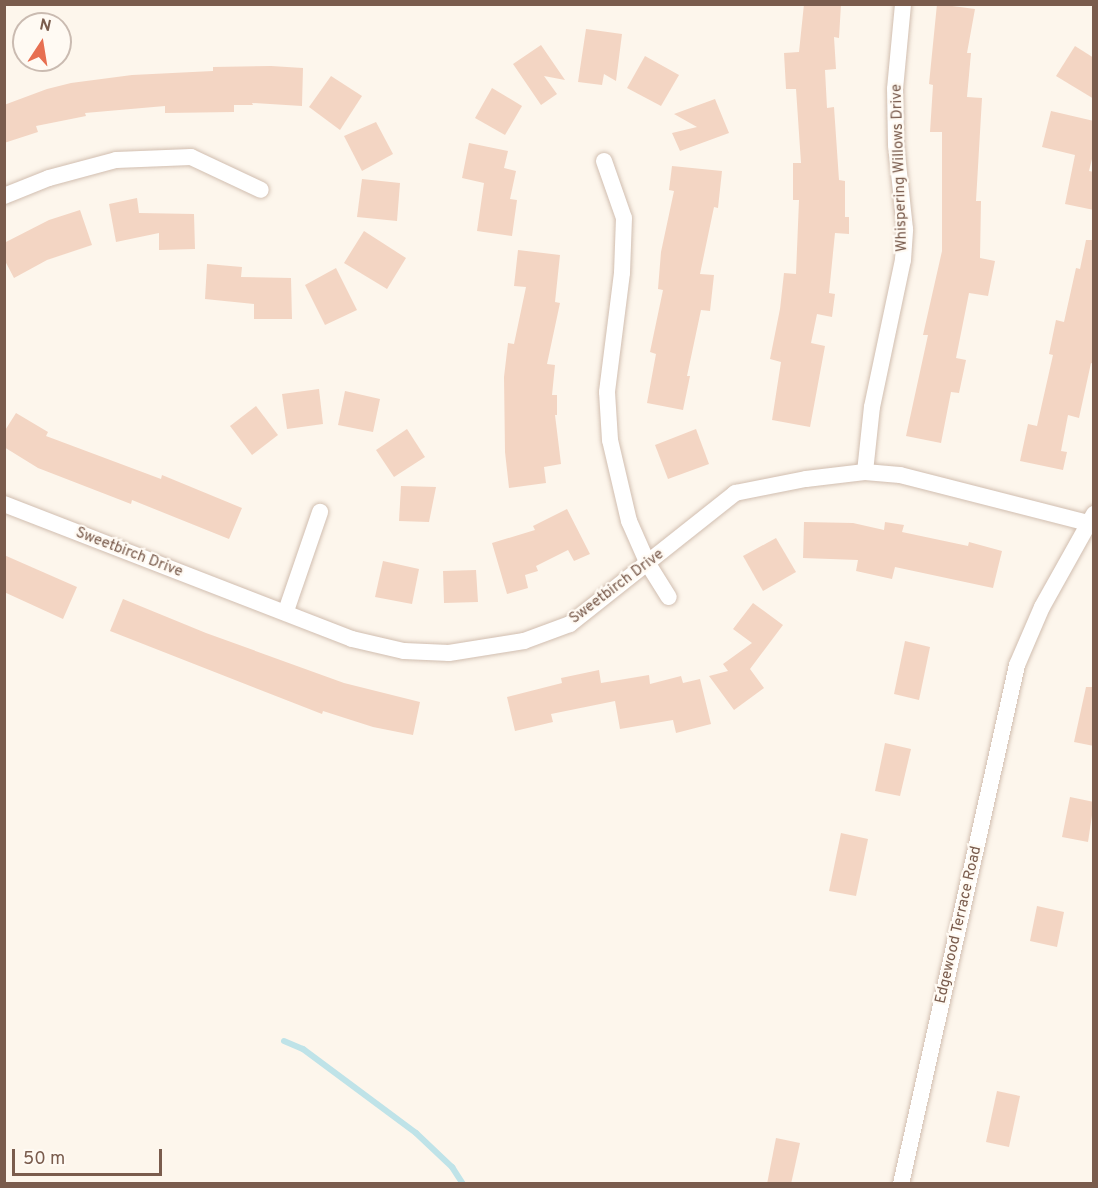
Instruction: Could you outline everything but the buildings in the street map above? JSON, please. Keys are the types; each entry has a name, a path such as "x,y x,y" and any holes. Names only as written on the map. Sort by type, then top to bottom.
{"street":[{"name":"Whispering Willows Drive","path":"865,472 872,407 903,260 905,229 896,145 895,89 903,4"},
{"path":"4,196 49,178 116,160 191,157 261,190"},
{"path":"604,161 624,218 622,273 607,392 610,440 629,521 648,564 669,597"},
{"name":"Sweetbirch Drive","path":"4,504 286,611 352,639 404,651 449,653 524,641 570,624 735,493 806,479 865,472 900,475 1091,519"},
{"path":"286,611 320,512"},
{"name":"Edgewood Terrace Road","path":"901,1184 1017,666 1042,607 1091,519"}],"waterway":[{"path":"284,1041 303,1049 416,1133 452,1167 463,1184"}]}
